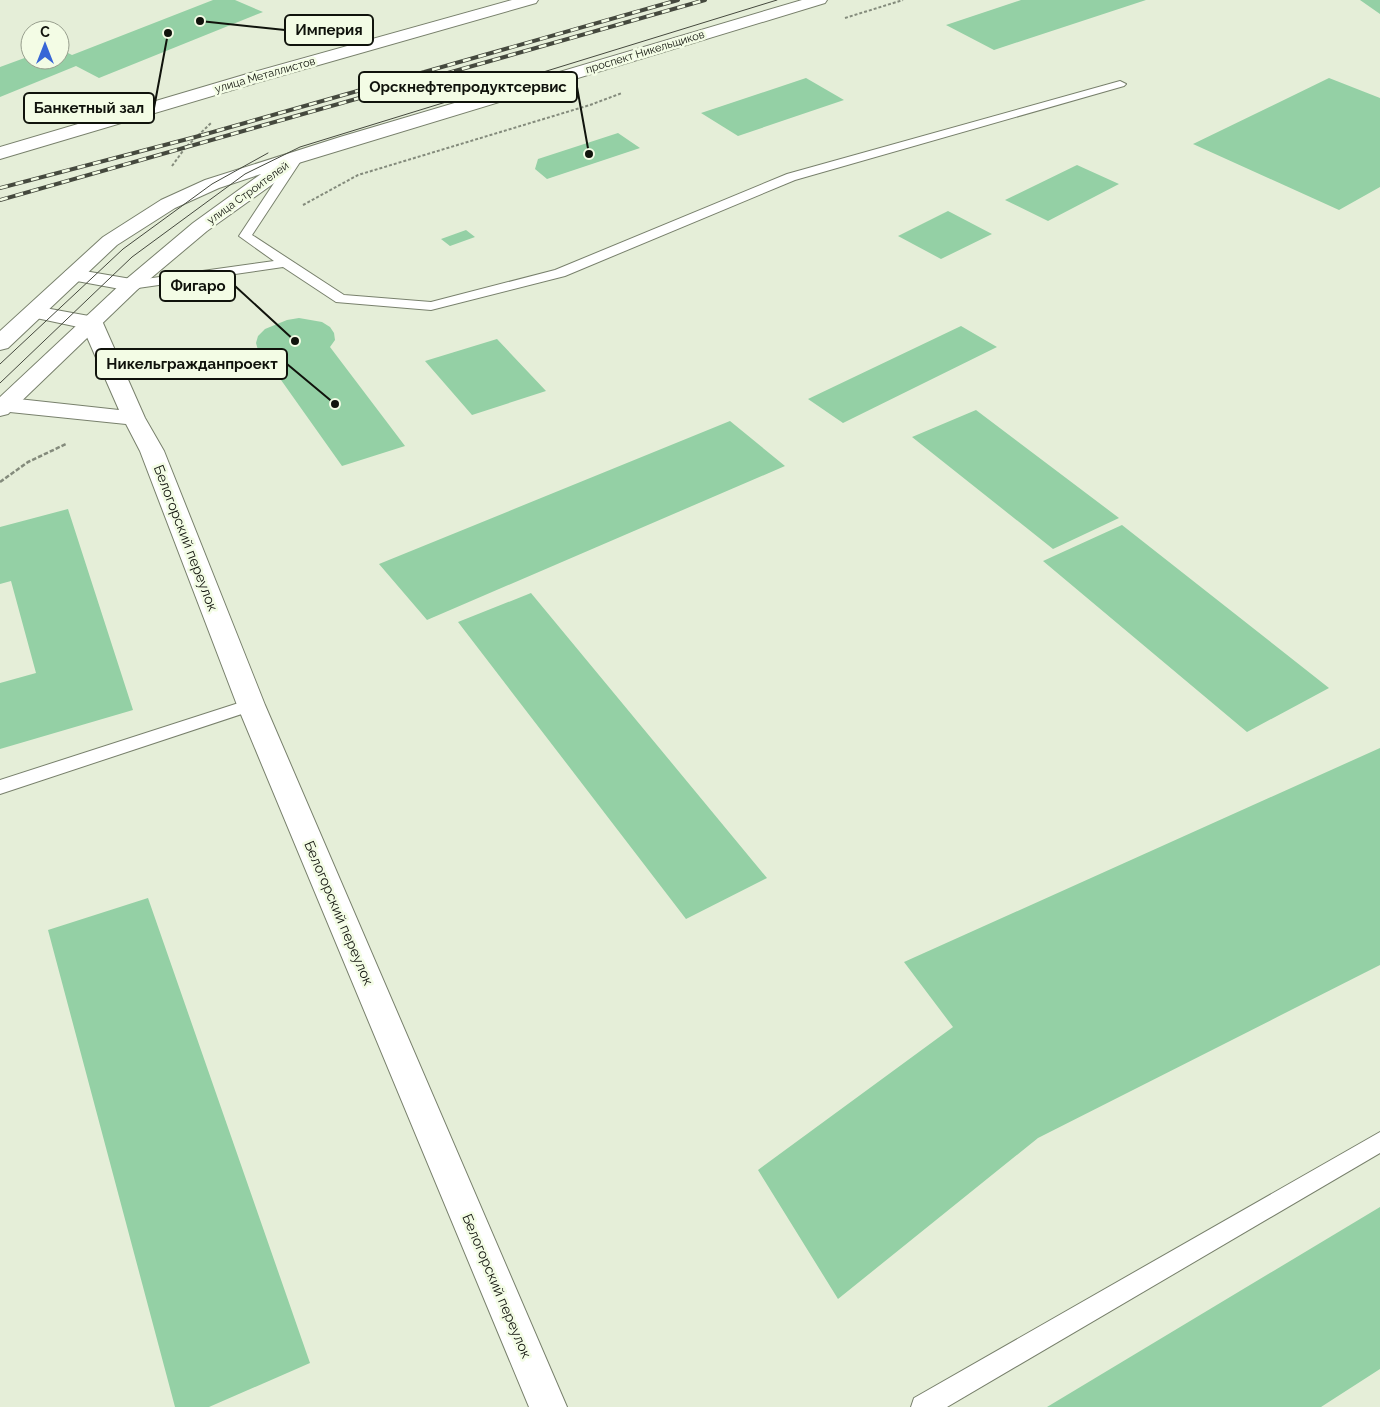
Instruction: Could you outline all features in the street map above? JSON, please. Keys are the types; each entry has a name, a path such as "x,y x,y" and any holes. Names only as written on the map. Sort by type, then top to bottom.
{"main road":[{"name":"улица Металлистов","path":"0,153 253,78 530,0"},
{"name":"проспект Никельщиков","path":"298,156 819,0"},
{"name":"улица Строителей","path":"0,343 110,241 168,204 212,184 298,156"},
{"name":"улица Строителей","path":"2,406 131,285 200,227 298,156"},
{"path":"73,276 131,285"},
{"path":"34,312 92,323"},
{"name":"Белогорский переулок","path":"92,323 134,418 152,451 251,706 548,1407"},
{"path":"2,406 134,418"}],"lane":[{"path":"298,156 245,236 341,299 431,306 560,273 791,177 1120,84"},
{"path":"131,285 284,263"},
{"path":"0,787 251,706"},
{"path":"923,1407 1380,1142"}],"path":[{"path":"836,21 903,0"},
{"path":"297,208 358,175 590,105 625,92"},
{"path":"0,482 28,462 68,443"}],"building":[{"path":"213,0 235,0 263,12 99,78 76,66 70,68 70,54 72,55"},
{"path":"1021,0 1146,0 994,50 946,25"},
{"path":"1360,0 1380,0 1380,14"},
{"path":"20,60 20,70 66,70 0,97 0,67"},
{"path":"806,78 844,100 738,136 701,113"},
{"path":"1329,78 1380,98 1380,187 1339,210 1193,144"},
{"path":"618,133 640,148 547,179 535,169 538,159"},
{"path":"1077,165 1119,184 1048,221 1005,200"},
{"path":"948,211 992,234 941,259 898,236"},
{"path":"466,230 475,237 450,246 441,239"},
{"path":"299,318 322,322 330,327 334,333 335,340 330,347 405,446 342,466 258,350 256,343 258,336 265,329 287,320"},
{"path":"961,326 997,347 843,423 808,399"},
{"path":"497,339 546,391 472,415 425,361"},
{"path":"976,410 1119,518 1053,549 912,437"},
{"path":"730,421 785,466 427,620 379,564"},
{"path":"68,509 133,710 0,749 0,683 36,673 11,581 0,584 0,527"},
{"path":"1122,525 1329,688 1247,732 1043,561"},
{"path":"531,593 767,878 686,919 458,622"},
{"path":"1380,748 1380,965 1038,1138 838,1299 758,1170 953,1027 904,962"},
{"path":"148,898 310,1363 209,1407 175,1407 48,930"},
{"path":"1380,1207 1380,1369 1321,1407 1047,1407"}],"tram line":[{"path":"0,383 132,257 245,174 300,147 777,0"},
{"path":"0,364 123,249 212,184 268,153"}],"railway":[{"path":"0,188 199,136 678,0"},
{"path":"0,200 705,0"}],"place":[{"name":"Империя","path":"200,21"},
{"name":"Банкетный зал","path":"168,33"},
{"name":"Орскнефтепродуктсервис","path":"589,154"},
{"name":"Фигаро","path":"295,341"},
{"name":"Никельгражданпроект","path":"335,404"}]}
